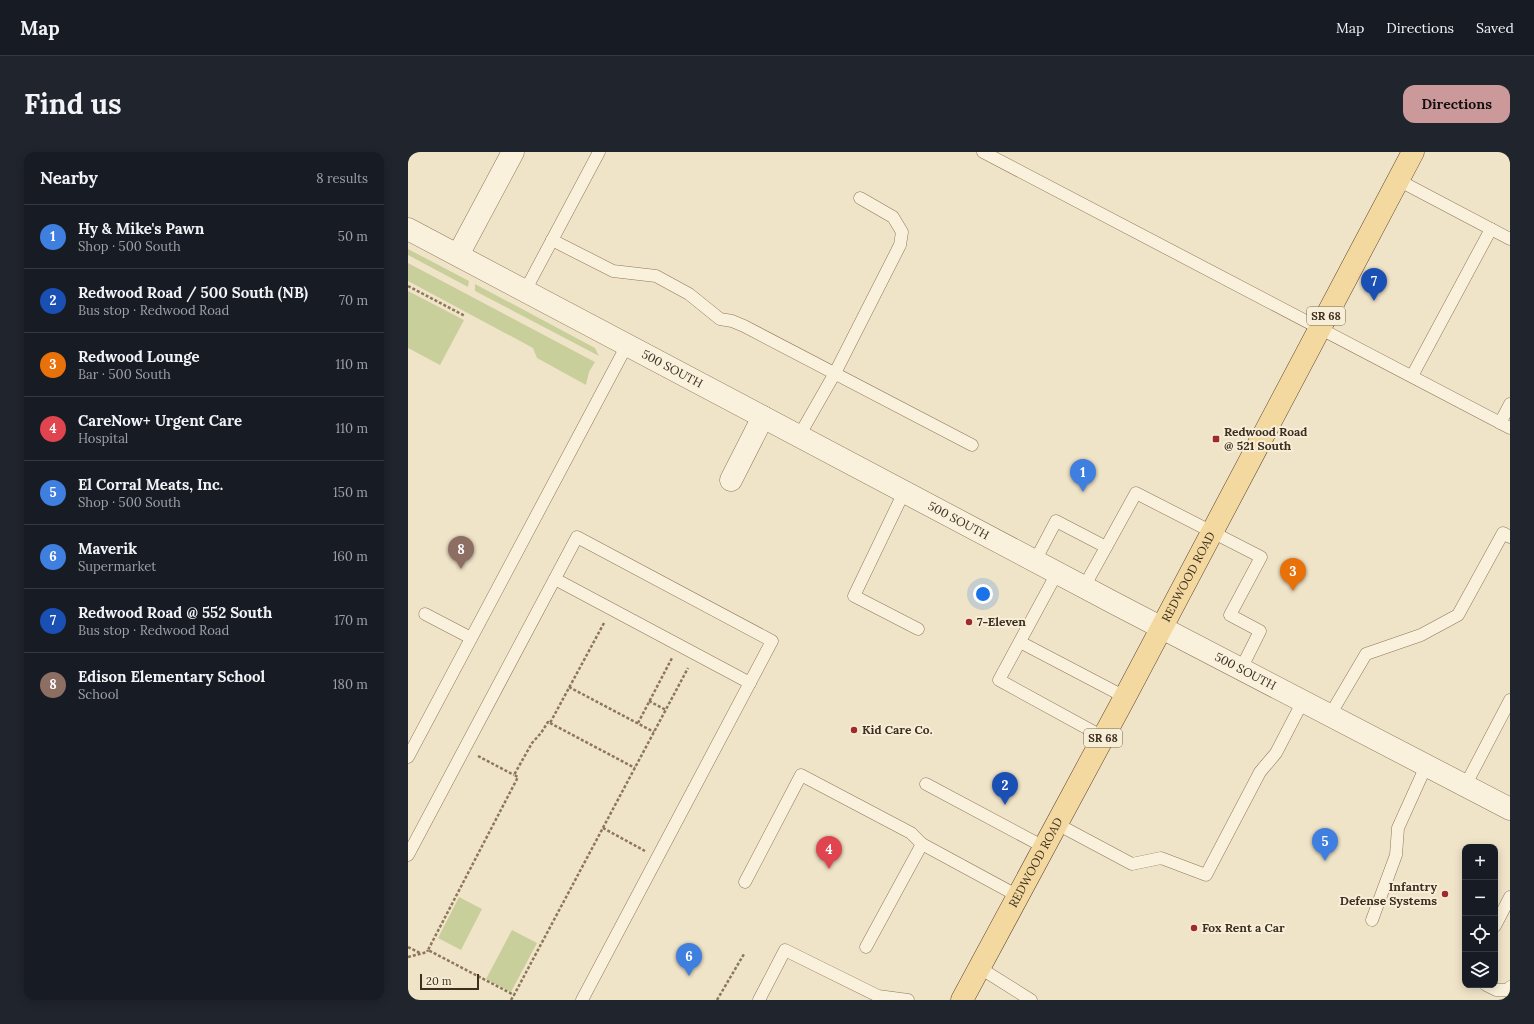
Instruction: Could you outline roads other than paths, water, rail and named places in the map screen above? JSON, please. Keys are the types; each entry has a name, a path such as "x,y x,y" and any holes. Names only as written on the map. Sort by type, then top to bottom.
{"main road":[{"name":"REDWOOD ROAD","path":"962,1000 1125,697 1413,152"}],"street":[{"path":"458,255 513,152"},
{"name":"500 SOUTH","path":"408,229 1161,628 1510,809"},
{"path":"731,480 763,417"}],"lane":[{"path":"525,291 599,152"},
{"path":"983,152 1505,425 1510,404"},
{"path":"1398,180 1510,239"},
{"path":"799,436 888,271 900,245 902,232 893,217 860,198"},
{"path":"1412,376 1491,229"},
{"path":"552,240 613,271 656,276 689,294 720,319 732,321 744,326 972,445"},
{"path":"408,757 627,345"},
{"path":"904,492 854,596 918,629"},
{"path":"1084,587 1136,493 1212,531 1261,557 1230,615 1260,631 1241,669"},
{"path":"1035,561 1056,521 1106,547"},
{"path":"1330,715 1366,654 1421,635 1458,615 1503,533 1510,537"},
{"path":"408,856 577,537 772,641 582,1000"},
{"path":"1057,573 999,680 1103,737"},
{"path":"555,579 750,683"},
{"path":"425,614 471,638"},
{"path":"1020,642 1125,697"},
{"path":"1465,786 1510,700"},
{"path":"1057,824 1132,864 1160,858 1206,875 1260,772 1276,752 1303,701"},
{"path":"1372,920 1396,855 1398,828 1426,766"},
{"path":"745,882 801,775 911,833 922,844 1018,896"},
{"path":"926,784 1044,847"},
{"path":"866,947 922,844"},
{"path":"1498,920 1510,897"},
{"path":"759,1000 785,950 873,997 908,1000"},
{"path":"980,968 1032,1000"},
{"path":"1492,988 1496,990 1508,990 1510,987"}],"place":[{"name":"Redwood Road @ 552 South","path":"1374,301"},
{"name":"Redwood Road @ 521 South","path":"1216,439"},
{"name":"Hy & Mike's Pawn","path":"1083,492"},
{"name":"Edison Elementary School","path":"461,569"},
{"name":"Redwood Lounge","path":"1293,591"},
{"name":"7-Eleven","path":"969,622"},
{"name":"Kid Care Co.","path":"854,730"},
{"name":"Redwood Road / 500 South (NB)","path":"1005,805"},
{"name":"El Corral Meats, Inc.","path":"1325,861"},
{"name":"CareNow+ Urgent Care","path":"829,869"},
{"name":"Infantry Defense Systems","path":"1445,894"},
{"name":"Fox Rent a Car","path":"1194,928"},
{"name":"Maverik","path":"689,976"}]}
